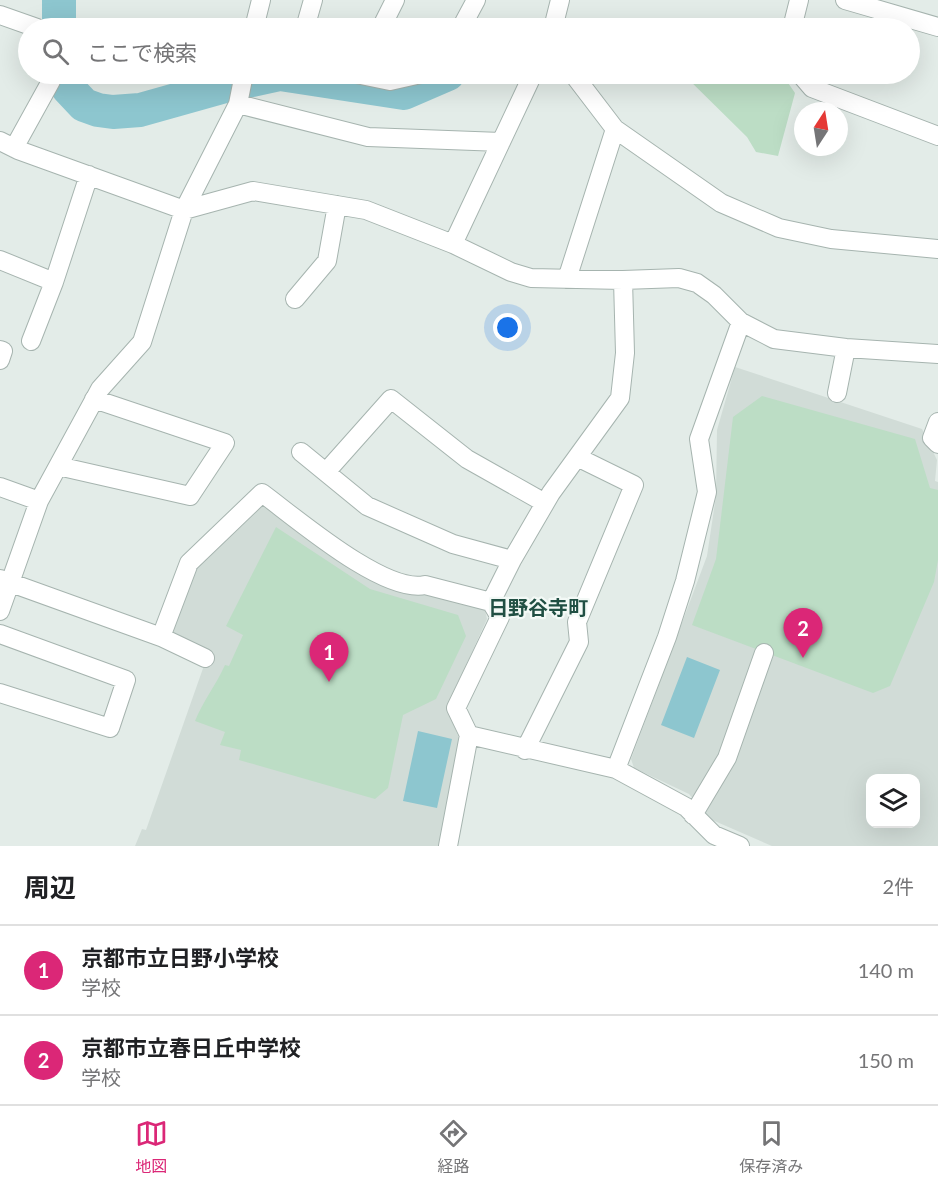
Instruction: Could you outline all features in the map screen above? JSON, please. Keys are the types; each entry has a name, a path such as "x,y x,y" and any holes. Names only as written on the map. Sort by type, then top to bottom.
{"street":[{"path":"308,18 313,0"},
{"path":"386,18 395,0"},
{"path":"466,18 476,0"},
{"path":"556,18 560,0"},
{"path":"794,18 799,0"},
{"path":"845,0 907,18"},
{"path":"256,18 259,1"},
{"path":"0,15 18,21"},
{"path":"920,22 938,27"},
{"path":"49,84 7,145 184,210 253,191 366,210 453,244 511,272 531,278 623,280 679,278 697,283 714,295 741,322 774,339 846,348 938,354"},
{"path":"0,611 5,581 39,501 100,389 142,342 184,210 238,104 242,84"},
{"path":"453,244 528,84"},
{"path":"581,84 615,129 721,203 779,228 831,239 938,249"},
{"path":"809,84 812,88 938,136"},
{"path":"238,104 368,137 501,142"},
{"path":"567,279 615,129"},
{"path":"31,341 54,282 89,175"},
{"path":"295,299 327,261 337,205"},
{"path":"0,260 54,282"},
{"path":"491,602 545,503 620,398 625,353 623,280"},
{"path":"616,769 685,580 707,492 699,439 741,322"},
{"path":"837,393 846,348"},
{"path":"0,350 3,351 0,360"},
{"path":"58,466 190,496 225,443 94,399"},
{"path":"326,472 391,399 467,459 545,503"},
{"path":"938,422 932,438 938,444"},
{"path":"301,452 367,506 453,544 512,560"},
{"path":"525,750 579,642 576,622 634,485 577,457"},
{"path":"0,487 39,501"},
{"path":"161,637 189,563 262,493 377,576 415,587 425,585 491,602 500,617 456,708 469,735 448,846"},
{"path":"5,581 161,637 205,658"},
{"path":"0,634 126,680 110,728 0,693"},
{"path":"693,814 727,758 764,652"},
{"path":"469,735 525,750 616,769 686,807 714,835 740,846"}],"shaded area":[{"path":"735,367 922,429 937,460 935,481 938,482 938,846 772,846 710,819 689,794 634,768 631,759 707,556 716,496 717,430"},
{"path":"271,505 373,580 420,594 427,592 485,610 487,619 447,707 460,741 440,846 135,846 142,829 146,830 207,657 166,639 191,571 259,506"}],"green space":[{"path":"693,84 789,84 795,93 778,156 756,152 747,137"},
{"path":"762,396 915,439 930,488 938,490 938,560 934,582 890,686 873,693 692,625 716,559 733,417"},
{"path":"276,527 370,589 458,615 466,636 436,699 403,715 388,788 375,799 239,760 241,750 220,745 225,732 195,721 225,665 229,666 243,635 226,626"}],"water":[{"path":"687,657 720,670 694,738 661,725"},
{"path":"418,731 452,739 437,808 403,801"}],"waterway":[{"path":"59,0 59,18"},
{"path":"66,84 84,105 113,112 140,110 234,84"},
{"path":"345,84 404,93 425,84"}],"place":[{"name":"京都市立春日丘中学校","path":"803,658"},
{"name":"京都市立日野小学校","path":"329,682"}],"district":[{"name":"日野谷寺町","path":"538,608"}]}
